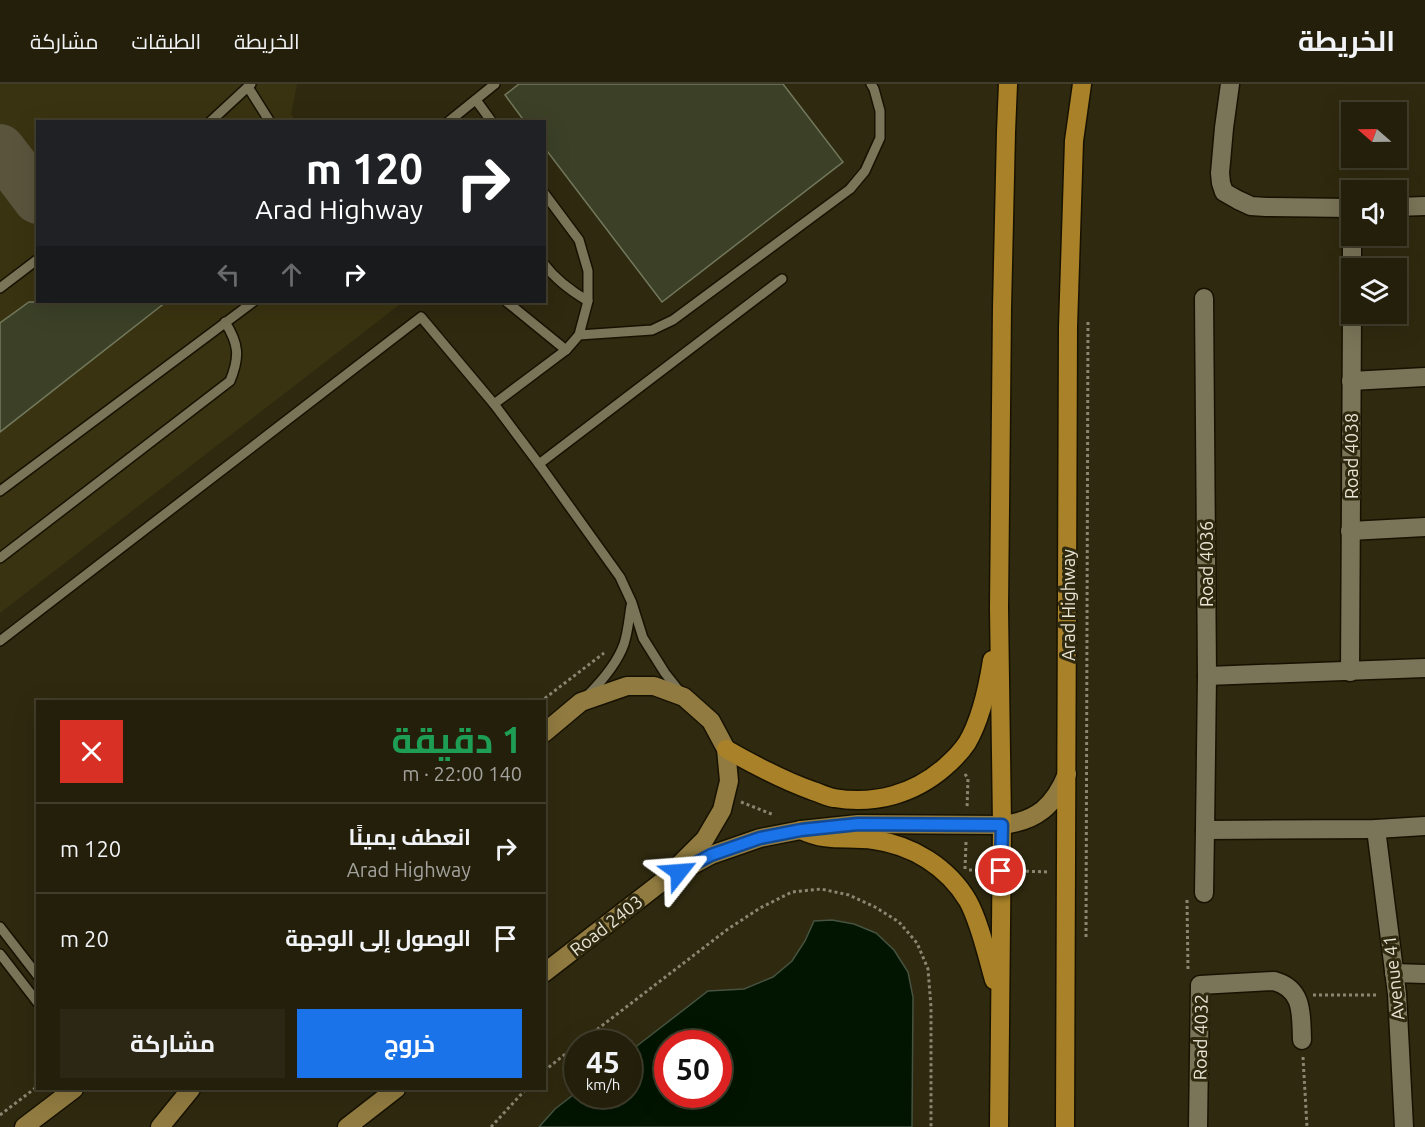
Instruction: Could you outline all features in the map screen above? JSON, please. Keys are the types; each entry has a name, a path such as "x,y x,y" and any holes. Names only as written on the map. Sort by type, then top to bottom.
{"main road":[{"path":"999,1127 1002,825 999,608 1005,132 1008,84"},
{"name":"Arad Highway","path":"1065,1127 1068,327 1074,141 1082,84"},
{"path":"726,749 760,768 832,798 859,800 885,798 911,790 934,777 954,759 967,743 980,714 989,678 999,608"},
{"path":"546,731 581,702 627,686 654,686 684,697 711,721 726,749 729,781 722,810 705,839 663,881"},
{"name":"Road 2403","path":"546,971 663,881 711,855 760,838 801,830 858,824 1002,825 1023,821 1043,810 1054,800 1068,774"},
{"path":"801,830 822,838 873,840 899,846 928,858 953,880 968,902 1000,999"},
{"path":"24,1127 73,1090"},
{"path":"160,1127 190,1090"},
{"path":"347,1127 395,1090"}],"street":[{"path":"1230,84 1220,173 1224,192 1251,206 1341,208"},
{"path":"1407,207 1425,206"},
{"name":"Road 4036","path":"1204,298 1207,676 1204,893"},
{"name":"Road 4038","path":"1350,672 1352,324"},
{"path":"1351,381 1425,377"},
{"path":"1350,531 1425,527"},
{"path":"1207,676 1425,668"},
{"path":"1205,830 1376,829 1425,826"},
{"name":"Avenue 41","path":"1376,829 1397,994 1404,1127"},
{"path":"1394,973 1425,974"},
{"name":"Road 4032","path":"1198,1127 1200,985 1274,981 1282,983 1296,995"},
{"path":"1296,995 1300,1005 1302,1040"}],"lane":[{"path":"451,120 495,84"},
{"path":"579,335 652,330 673,320 850,189 865,171 879,138 880,111 871,84"},
{"path":"212,120 249,85 269,120"},
{"path":"476,100 491,120"},
{"path":"494,404 566,350 579,335 588,302 588,271 579,240 546,196"},
{"path":"0,288 36,261"},
{"path":"546,266 571,291 588,302"},
{"path":"539,464 782,279"},
{"path":"0,491 253,303"},
{"path":"508,303 566,350"},
{"path":"0,641 421,317 494,404 620,577 644,638 665,673 684,697"},
{"path":"0,558 230,381 236,367 237,351 234,335 225,322"},
{"path":"581,702 603,680 620,654 632,603"},
{"path":"0,927 36,973"},
{"path":"0,954 36,1000"}],"path":[{"path":"1086,942 1089,313"},
{"path":"543,700 626,635"},
{"path":"726,795 772,816 782,814"},
{"path":"965,870 1087,872"},
{"path":"596,1030 728,929 760,908 792,892 821,889 849,895 899,922 917,943 928,969 932,1007 931,1127"},
{"path":"1200,985 1188,986 1187,895 1204,893"},
{"path":"1296,995 1397,994"},
{"path":"1302,1040 1306,1127"},
{"path":"546,1069 564,1055"},
{"path":"0,1115 36,1088"},
{"path":"491,1127 525,1090"}],"shaded area":[{"path":"0,84 297,84 291,114 295,120 36,120 36,303 402,303 0,613"},
{"path":"832,920 854,924 876,933 894,950 908,972 913,997 912,1127 539,1127 564,1102 564,1108 642,1108 642,1042 654,1033 654,1108 732,1108 732,1030 657,1030 708,991 744,989 773,977 792,961 814,921"}],"building":[{"path":"519,84 783,84 843,162 662,302 546,150 546,120 524,120 505,95"},
{"path":"29,302 165,303 0,432 0,323"}],"taxiway":[{"path":"0,149 36,196"}],"route":[{"path":"679,872 711,855 760,838 801,830 858,824 1002,825 1001,871"}]}
